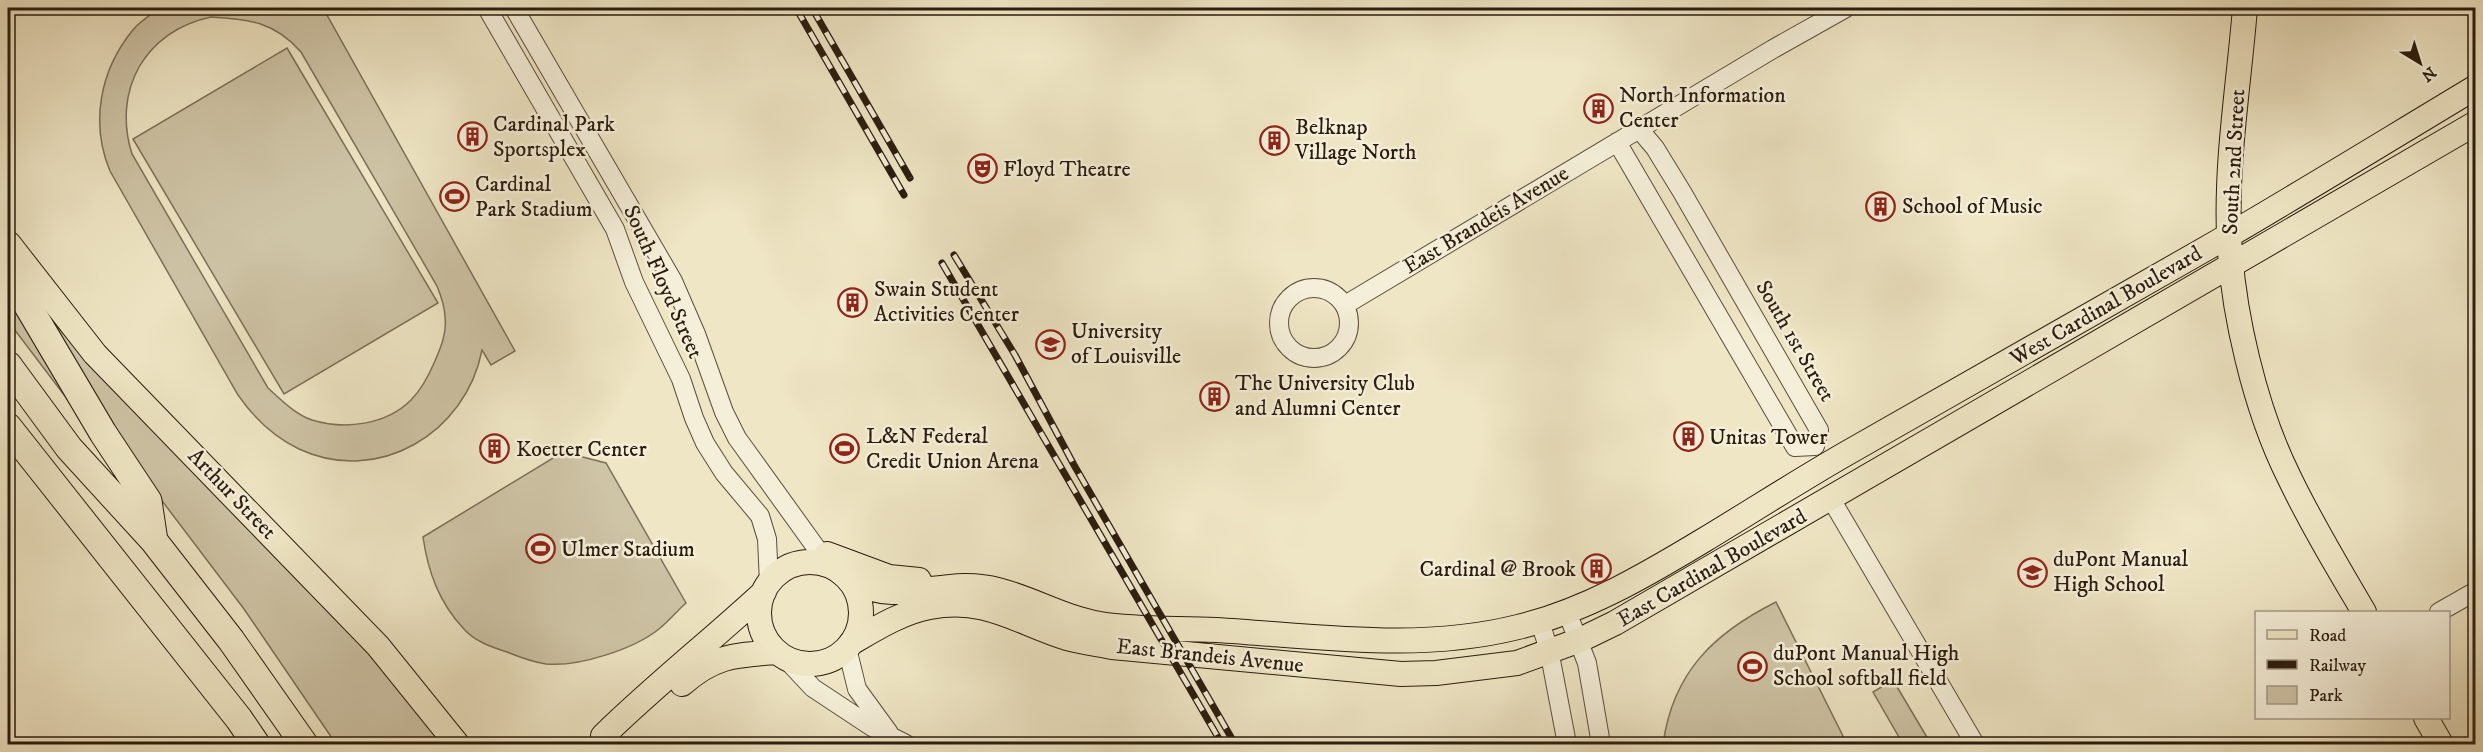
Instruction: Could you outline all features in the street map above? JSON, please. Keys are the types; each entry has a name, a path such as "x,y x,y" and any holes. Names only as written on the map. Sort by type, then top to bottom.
{"highway":[{"path":"8,252 22,296 103,433 148,501 154,541"},
{"path":"8,366 69,448 154,541 231,640 304,744"},
{"path":"8,427 239,719 256,744"}],"main road":[{"name":"South 2nd Street","path":"2245,8 2230,171 2229,235 2239,321 2262,408 2288,476 2363,611"},
{"name":"West Cardinal Boulevard","path":"1820,456 2229,235 2475,87"},
{"name":"West Cardinal Boulevard","path":"1837,496 2475,123"},
{"name":"Arthur Street","path":"8,243 95,354 378,646 457,744"},
{"name":"East Cardinal Boulevard","path":"1568,612 1666,563 1820,456"},
{"name":"East Cardinal Boulevard","path":"1580,640 1601,631 1837,496"},
{"path":"815,547 833,557 889,577 964,584"},
{"path":"596,740 641,699 679,669 777,575 797,564 808,562 830,567 850,581 860,605 859,625 849,645 835,657 820,663 797,662 780,654 769,644 761,628 759,610 766,588"},
{"name":"East Brandeis Avenue","path":"850,581 865,589 896,594 964,584 999,590 1077,618 1120,626 1215,630 1381,642 1480,636 1568,612"},
{"name":"East Brandeis Avenue","path":"849,645 891,622 922,609 956,604 998,610 1066,638 1112,647 1401,674 1475,670 1517,663 1580,640"},
{"path":"596,740 643,715 710,663 731,656 780,654"},
{"path":"2427,719 2441,744"}],"street":[{"name":"South Floyd Street","path":"487,8 615,229 634,282 681,379 705,443 724,473 760,516 767,538 766,588"},
{"name":"South Floyd Street","path":"514,8 673,281 696,334 724,412 737,438 830,567"},
{"name":"East Brandeis Avenue","path":"1345,305 1628,135 1846,8"},
{"path":"1628,135 1795,447 1820,456 1837,496 1975,744"},
{"name":"South 1st Street","path":"1628,135 1655,148 1682,192 1819,430 1820,456"},
{"path":"2441,611 2475,591"},
{"path":"1568,612 1587,663 1601,744"},
{"path":"1540,621 1549,651 1567,744"},
{"path":"849,645 857,689 890,734"},
{"path":"780,654 813,688 872,726 906,744"}],"green space":[{"path":"160,8 323,8 515,351 491,365 482,350 473,380 458,406 438,428 414,444 387,456 359,461 329,459 299,449 281,439 258,419 238,395 110,171 100,134 101,98 112,63 132,31","holes":["211,17 249,21 271,28 301,52 437,286 444,309 445,323 441,345 422,387 411,400 390,415 351,425 325,423 312,420 294,410 268,388 132,154 127,130 127,108 131,86 139,67 168,35 188,24"]},
{"path":"287,48 438,303 284,394 133,139"},
{"path":"8,288 74,408 8,321"},
{"path":"39,306 109,385 341,620 444,744 336,744 244,609 147,481"},
{"name":"Ulmer Stadium","path":"563,452 606,463 686,603 659,629 621,650 574,663 546,664 489,646 467,633 441,597 428,562 423,537"},
{"name":"duPont Manual High School softball field","path":"1776,602 1847,744 1663,744 1668,718 1676,696 1700,658 1734,627"},
{"path":"1893,680 1931,744 1903,744 1873,692"}],"railway":[{"path":"796,8 904,195"},
{"path":"812,8 910,178"},
{"path":"954,255 1015,355 1074,465 1235,744"},
{"path":"942,263 1222,744"}],"place":[{"name":"North Information Center","path":"1598,108"},
{"name":"Cardinal Park Sportsplex","path":"472,137"},
{"name":"Belknap Village North","path":"1274,140"},
{"name":"Floyd Theatre","path":"982,169"},
{"name":"Cardinal Park Stadium","path":"454,197"},
{"name":"School of Music","path":"1881,206"},
{"name":"Swain Student Activities Center","path":"853,302"},
{"name":"University of Louisville","path":"1050,344"},
{"name":"The University Club and Alumni Center","path":"1214,396"},
{"name":"Unitas Tower","path":"1688,437"},
{"name":"Koetter Center","path":"495,449"},
{"name":"L&N Federal Credit Union Arena","path":"845,449"},
{"name":"Ulmer Stadium","path":"540,549"},
{"name":"Cardinal @ Brook","path":"1597,569"},
{"name":"duPont Manual High School","path":"2032,572"},
{"name":"duPont Manual High School softball field","path":"1752,666"}]}
